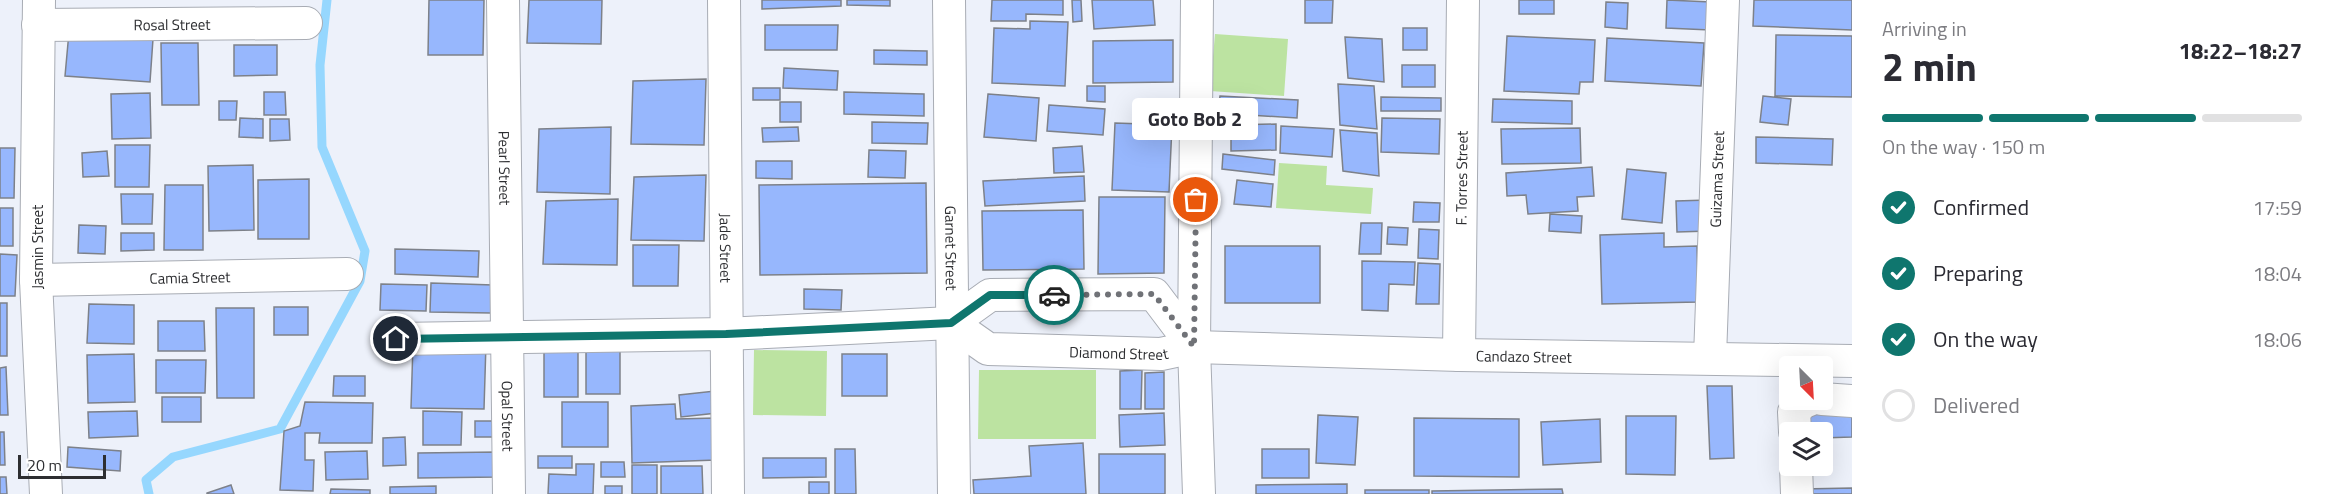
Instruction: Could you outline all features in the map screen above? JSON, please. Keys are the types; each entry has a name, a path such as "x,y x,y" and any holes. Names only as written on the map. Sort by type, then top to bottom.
{"street":[{"name":"Pearl Street","path":"503,0 509,337"},
{"name":"Jade Street","path":"724,0 728,494"},
{"name":"Garnet Street","path":"949,0 954,494"},
{"path":"1197,0 1194,347 1199,494"},
{"name":"F. Torres Street","path":"1459,355 1463,0"},
{"name":"Guizama Street","path":"1710,357 1723,0"},
{"name":"Rosal Street","path":"38,12 306,23"},
{"name":"Jasmin Street","path":"38,12 36,280 46,494"},
{"name":"Camia Street","path":"36,280 347,274"},
{"name":"Diamond Street","path":"1154,294 1194,347 1161,354 988,349 951,323 990,295 1154,294"},
{"path":"396,339 726,334 951,323"},
{"name":"Opal Street","path":"509,337 509,494"},
{"name":"Candazo Street","path":"1194,347 1459,355 1710,357 1852,361"},
{"path":"1833,399 1852,400"},
{"path":"1796,476 1797,494"}],"green space":[{"path":"1215,34 1288,39 1284,96 1210,91"},
{"path":"1279,163 1327,166 1326,185 1373,188 1371,214 1276,208"},
{"path":"754,350 827,351 826,416 753,415"},
{"path":"979,370 1096,370 1096,439 978,439"}],"building":[{"path":"429,0 484,0 483,55 428,55"},
{"path":"529,0 602,0 601,44 527,43"},
{"path":"762,0 841,0 841,6 762,9"},
{"path":"847,0 890,0 890,6 847,5"},
{"path":"992,0 1063,0 1063,15 1026,14 1026,21 991,21"},
{"path":"1072,0 1081,0 1082,21 1073,22"},
{"path":"1092,0 1153,0 1155,25 1094,29"},
{"path":"1305,0 1333,0 1332,23 1305,23"},
{"path":"1519,0 1554,0 1554,14 1519,14"},
{"path":"1667,0 1711,2 1710,30 1666,28"},
{"path":"1754,0 1852,0 1852,30 1753,26"},
{"path":"1606,2 1628,3 1627,29 1605,27"},
{"path":"1030,21 1068,22 1065,86 992,83 994,28 1030,29"},
{"path":"765,25 838,25 837,50 765,50"},
{"path":"1403,28 1427,28 1427,50 1403,50"},
{"path":"69,32 153,39 150,82 65,76"},
{"path":"1776,35 1852,36 1852,97 1775,96"},
{"path":"1507,36 1595,40 1593,82 1580,82 1579,94 1504,91"},
{"path":"1345,37 1382,39 1384,82 1348,78"},
{"path":"1607,38 1704,43 1701,86 1605,81"},
{"path":"1173,40 1173,82 1093,83 1093,41"},
{"path":"161,43 198,43 199,105 162,105"},
{"path":"234,45 277,45 277,75 234,76"},
{"path":"874,50 927,51 927,65 874,64"},
{"path":"1402,65 1435,65 1435,87 1402,87"},
{"path":"784,68 838,71 837,90 783,88"},
{"path":"706,79 704,145 631,144 633,81"},
{"path":"1338,84 1374,86 1377,129 1340,125"},
{"path":"1087,86 1105,86 1105,102 1087,101"},
{"path":"753,88 780,88 780,100 753,100"},
{"path":"264,92 285,92 286,115 264,115"},
{"path":"844,92 924,94 924,116 844,114"},
{"path":"150,93 151,138 112,139 111,94"},
{"path":"988,94 1039,98 1036,141 984,137"},
{"path":"1220,96 1298,100 1297,118 1218,113"},
{"path":"1763,96 1791,99 1788,125 1760,122"},
{"path":"1381,97 1441,98 1441,111 1381,111"},
{"path":"1493,99 1572,101 1572,124 1492,122"},
{"path":"219,101 237,101 236,120 219,120"},
{"path":"780,102 801,102 801,122 780,122"},
{"path":"1049,105 1105,109 1103,135 1047,131"},
{"path":"240,118 263,119 263,138 239,137"},
{"path":"1382,118 1440,119 1439,154 1381,152"},
{"path":"270,119 289,119 290,140 270,141"},
{"path":"872,122 928,123 927,144 872,143"},
{"path":"1115,123 1172,125 1169,192 1112,190"},
{"path":"1276,124 1276,150 1231,151 1231,125"},
{"path":"1281,126 1334,129 1332,157 1280,153"},
{"path":"611,127 610,194 537,192 539,129"},
{"path":"798,127 799,141 763,142 762,128"},
{"path":"1580,128 1581,163 1502,164 1501,129"},
{"path":"1340,130 1377,133 1379,176 1343,171"},
{"path":"1756,137 1833,139 1832,165 1756,163"},
{"path":"115,145 150,145 149,187 115,187"},
{"path":"1082,146 1084,172 1054,173 1053,148"},
{"path":"0,148 15,148 14,198 0,198"},
{"path":"869,150 906,151 905,178 868,177"},
{"path":"107,151 109,176 83,177 82,153"},
{"path":"1223,154 1275,160 1274,175 1222,169"},
{"path":"756,161 792,161 792,179 756,178"},
{"path":"253,165 254,230 209,231 208,166"},
{"path":"1592,167 1594,196 1577,197 1578,211 1528,214 1526,195 1507,196 1506,173"},
{"path":"1627,169 1666,173 1662,223 1622,219"},
{"path":"706,175 704,241 631,240 634,177"},
{"path":"1084,176 1085,201 985,206 983,181"},
{"path":"309,179 309,239 258,239 258,180"},
{"path":"1237,180 1273,184 1271,207 1234,204"},
{"path":"926,183 927,273 760,275 759,185"},
{"path":"165,185 203,185 203,250 164,250"},
{"path":"121,194 153,194 152,224 122,224"},
{"path":"1099,197 1165,197 1164,273 1098,274"},
{"path":"618,199 617,265 543,264 546,201"},
{"path":"1708,200 1709,231 1677,232 1676,201"},
{"path":"1414,202 1440,203 1439,222 1413,222"},
{"path":"0,208 13,208 13,246 0,246"},
{"path":"1083,210 1084,269 983,270 982,211"},
{"path":"1550,214 1582,216 1581,233 1549,231"},
{"path":"1361,223 1382,223 1381,254 1359,254"},
{"path":"79,225 106,226 105,254 78,253"},
{"path":"1388,227 1408,228 1407,245 1387,244"},
{"path":"1419,229 1439,230 1438,259 1418,258"},
{"path":"121,233 154,233 154,250 121,251"},
{"path":"1664,233 1664,247 1697,246 1698,302 1602,304 1600,235"},
{"path":"633,245 679,245 678,286 633,286"},
{"path":"1225,246 1320,246 1320,303 1225,303"},
{"path":"395,249 479,251 478,277 395,274"},
{"path":"0,254 17,255 15,296 0,296"},
{"path":"1362,261 1415,262 1414,285 1389,284 1388,311 1362,310"},
{"path":"1418,263 1440,264 1439,304 1416,304"},
{"path":"431,283 493,285 491,313 430,312"},
{"path":"381,284 427,285 426,311 380,310"},
{"path":"804,289 842,290 841,310 804,309"},
{"path":"0,303 7,303 7,356 0,356"},
{"path":"89,304 134,305 134,344 87,343"},
{"path":"274,307 308,307 308,335 274,335"},
{"path":"216,308 254,308 254,398 217,398"},
{"path":"158,321 204,321 205,351 158,351"},
{"path":"486,343 484,409 411,408 413,344"},
{"path":"586,349 620,349 620,394 586,394"},
{"path":"544,352 578,352 578,397 544,397"},
{"path":"134,354 135,402 88,403 87,355"},
{"path":"842,354 887,354 887,396 842,396"},
{"path":"156,360 206,360 205,393 156,393"},
{"path":"6,367 8,415 0,415 0,368"},
{"path":"1142,370 1141,409 1120,409 1120,371"},
{"path":"1164,372 1164,409 1145,409 1145,373"},
{"path":"334,376 365,376 365,396 333,396"},
{"path":"1707,386 1732,386 1734,458 1710,459"},
{"path":"715,391 717,413 681,417 679,395"},
{"path":"162,397 201,397 201,422 162,422"},
{"path":"305,402 373,403 372,443 319,443 320,433 305,433 305,460 314,460 313,491 280,490 284,431 300,426"},
{"path":"562,402 608,402 608,447 562,447"},
{"path":"675,404 676,419 715,418 716,460 632,463 631,406"},
{"path":"1852,410 1852,437 1833,438 1833,422 1809,422 1808,411"},
{"path":"137,411 138,436 89,438 88,412"},
{"path":"423,411 462,412 461,445 423,445"},
{"path":"1164,413 1165,445 1120,447 1119,415"},
{"path":"1318,415 1358,417 1355,465 1316,463"},
{"path":"1626,416 1676,416 1675,475 1626,474"},
{"path":"1414,418 1519,419 1519,477 1414,476"},
{"path":"1600,419 1601,462 1543,465 1541,422"},
{"path":"475,421 493,421 493,437 475,437"},
{"path":"0,432 4,432 5,465 0,465"},
{"path":"405,437 406,465 383,466 383,438"},
{"path":"1083,443 1086,494 974,494 973,480 1031,476 1029,446"},
{"path":"68,447 121,451 120,471 67,467"},
{"path":"835,449 855,449 856,494 835,494"},
{"path":"1262,449 1309,449 1309,478 1262,478"},
{"path":"367,451 368,479 326,480 325,452"},
{"path":"497,452 498,477 418,478 418,453"},
{"path":"1099,454 1165,454 1165,494 1099,494"},
{"path":"538,456 572,456 572,468 538,468"},
{"path":"763,458 826,458 826,477 763,478"},
{"path":"601,462 624,462 625,477 601,477"},
{"path":"576,464 594,464 593,494 548,494 549,474 576,475"},
{"path":"632,465 657,465 657,494 632,494"},
{"path":"661,466 702,466 703,494 661,494"},
{"path":"0,477 6,477 7,494 0,494"},
{"path":"809,482 829,482 829,494 809,494"},
{"path":"1347,484 1347,494 1256,494 1256,485"},
{"path":"231,485 234,494 207,494 207,493"},
{"path":"436,486 436,494 390,494 390,487"},
{"path":"605,486 622,486 622,494 605,494"},
{"path":"1852,488 1852,494 1802,494 1802,489"},
{"path":"331,489 370,490 370,494 330,494"},
{"path":"1562,489 1563,494 1432,494 1432,491"},
{"path":"1365,490 1429,490 1429,494 1365,494"}],"waterway":[{"path":"149,494 146,480 173,457 280,429 360,281 365,251 322,147 320,65 327,0"}],"way so far":[{"path":"1054,295 1154,294 1194,347 1196,200"}],"place":[{"name":"Goto Bob 2","path":"1196,200"}],"route":[{"path":"396,339 726,334 951,323 990,295 1054,295"}]}
